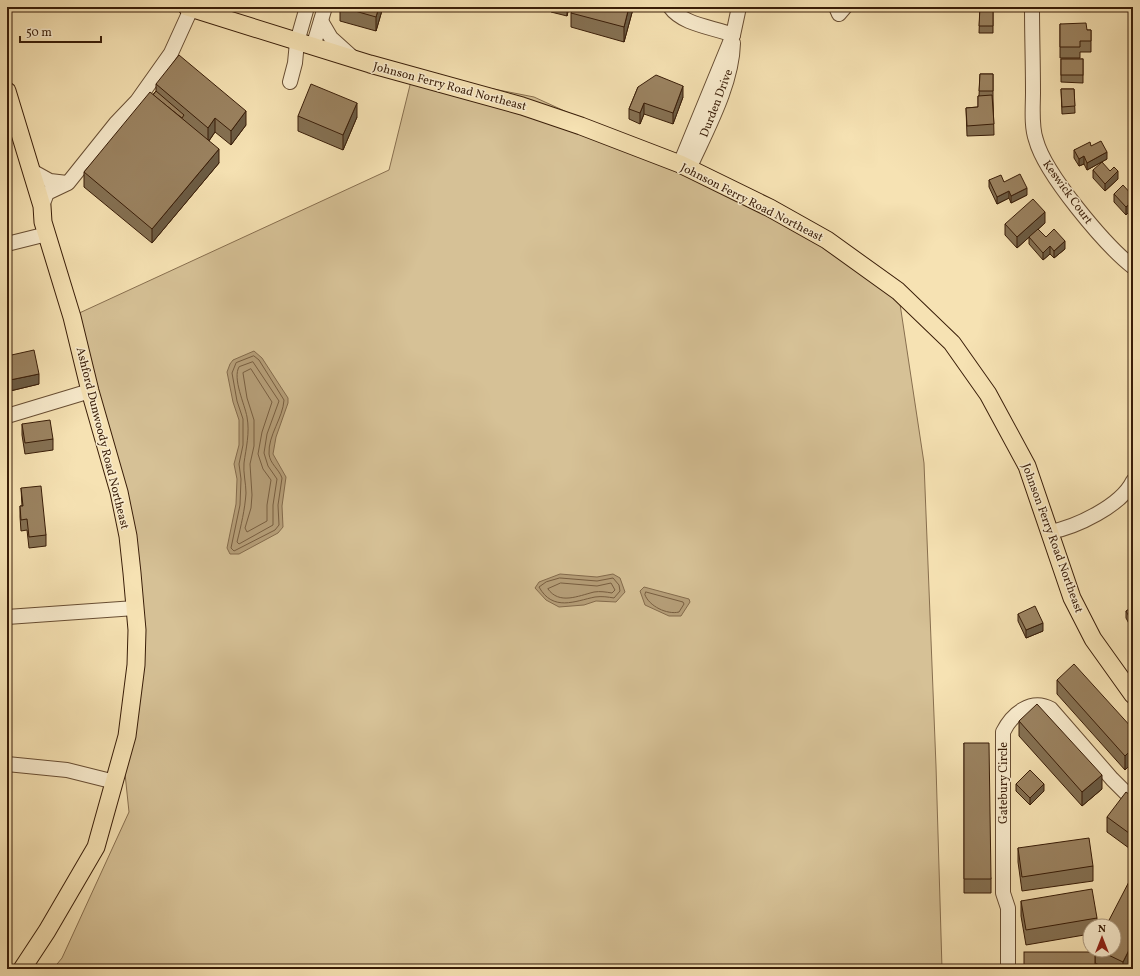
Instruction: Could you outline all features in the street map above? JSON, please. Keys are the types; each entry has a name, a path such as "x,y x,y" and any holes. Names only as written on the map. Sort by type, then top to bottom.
{"main road":[{"name":"Johnson Ferry Road Northeast","path":"189,8 353,59 522,106 581,126 685,166 770,208 827,240 898,291 952,343 988,394 1027,466 1072,598 1093,639 1133,695"},
{"name":"Ashford Dunwoody Road Northeast","path":"7,91 32,171 44,221 72,317 90,391 119,492 128,536 135,608 136,665 133,699 127,736 96,847 48,932 22,969"},
{"name":"Ashford Dunwoody Road Northeast","path":"7,122 32,209 44,221"}],"street":[{"path":"290,82 295,63 297,42 307,7"},
{"path":"313,47 325,7"},
{"path":"670,7 676,15 733,35"},
{"name":"Durden Drive","path":"685,166 714,112 732,60 733,35 739,7"},
{"path":"836,7 839,14 845,7"},
{"name":"Keswick Court","path":"1032,7 1033,114 1036,140 1047,164 1092,226 1133,267"},
{"path":"7,244 44,221 47,193 68,183 112,119 137,101 171,53 189,8"},
{"path":"321,21 331,38 353,59"},
{"path":"32,171 50,181 68,183"},
{"path":"7,416 90,391"},
{"path":"1050,532 1061,530 1099,514 1130,487 1133,481"},
{"path":"7,617 135,608"},
{"name":"Gatebury Circle","path":"1008,969 1008,908 1003,893 1003,732 1009,721 1024,708 1036,704 1045,705 1051,709 1130,791"},
{"path":"7,764 67,770 115,782"},
{"path":"1008,908 1023,905"}],"shaded area":[{"path":"413,73 534,97 674,161 897,284 924,463 936,766 942,969 53,969 62,958 129,812 124,764 138,628 75,315 389,170"}],"water":[{"path":"254,351 262,358 288,398 288,403 276,437 273,454 286,477 282,506 283,527 278,533 239,554 230,554 227,548 236,504 237,479 234,464 239,445 239,420 233,402 227,372 233,360"},
{"path":"560,574 597,577 613,574 620,578 625,592 616,602 596,601 584,605 559,607 546,600 535,588 539,582"},
{"path":"644,587 689,599 690,602 681,616 669,616 645,605 640,591"}],"building":[{"path":"341,7 379,7 376,17"},
{"path":"573,7 629,7 624,27 571,13"},
{"path":"980,7 993,7 993,26 979,26"},
{"path":"1086,23 1087,30 1091,30 1091,41 1080,41 1080,47 1060,47 1060,24"},
{"path":"179,55 246,111 231,131 215,118 208,128 156,84"},
{"path":"1061,59 1083,59 1083,75 1061,75"},
{"path":"980,74 993,74 993,91 979,91"},
{"path":"656,75 683,86 673,113 644,103 640,113 629,109 638,87"},
{"path":"311,84 357,103 343,135 298,116"},
{"path":"1061,89 1074,89 1075,106 1062,107"},
{"path":"156,91 184,115 182,118 153,95"},
{"path":"150,92 219,149 152,229 84,172"},
{"path":"992,95 994,124 967,126 966,108 978,107 978,96"},
{"path":"1101,141 1107,152 1087,163 1084,156 1079,159 1074,150 1090,142 1091,146"},
{"path":"1102,162 1110,171 1114,167 1118,171 1105,184 1093,170"},
{"path":"1020,174 1027,188 1011,196 1009,191 997,197 989,180 1001,175 1004,182"},
{"path":"1123,185 1133,196 1133,201 1126,207 1114,194"},
{"path":"1033,199 1045,212 1017,237 1005,224"},
{"path":"1038,229 1046,237 1054,229 1065,241 1054,251 1050,246 1043,253 1029,237"},
{"path":"34,350 39,374 10,380 7,366 7,356"},
{"path":"50,420 53,439 25,443 22,424"},
{"path":"41,486 46,535 29,537 27,519 21,520 20,506 23,506 21,488"},
{"path":"1035,606 1043,623 1026,630 1018,614"},
{"path":"1133,607 1133,624 1126,611"},
{"path":"1074,664 1133,729 1133,748 1125,756 1057,680"},
{"path":"1037,704 1102,775 1082,792 1019,721"},
{"path":"964,743 989,743 991,879 964,879"},
{"path":"1030,770 1044,784 1030,798 1016,784"},
{"path":"1126,792 1133,797 1133,836 1107,817"},
{"path":"1089,838 1093,866 1022,877 1018,848"},
{"path":"1133,874 1133,942 1123,962 1115,958 1122,958 1122,918 1110,918"},
{"path":"1092,889 1097,918 1082,918 1082,921 1026,930 1021,901"},
{"path":"1024,952 1082,952 1082,958 1095,958 1095,969 1024,969"}]}
